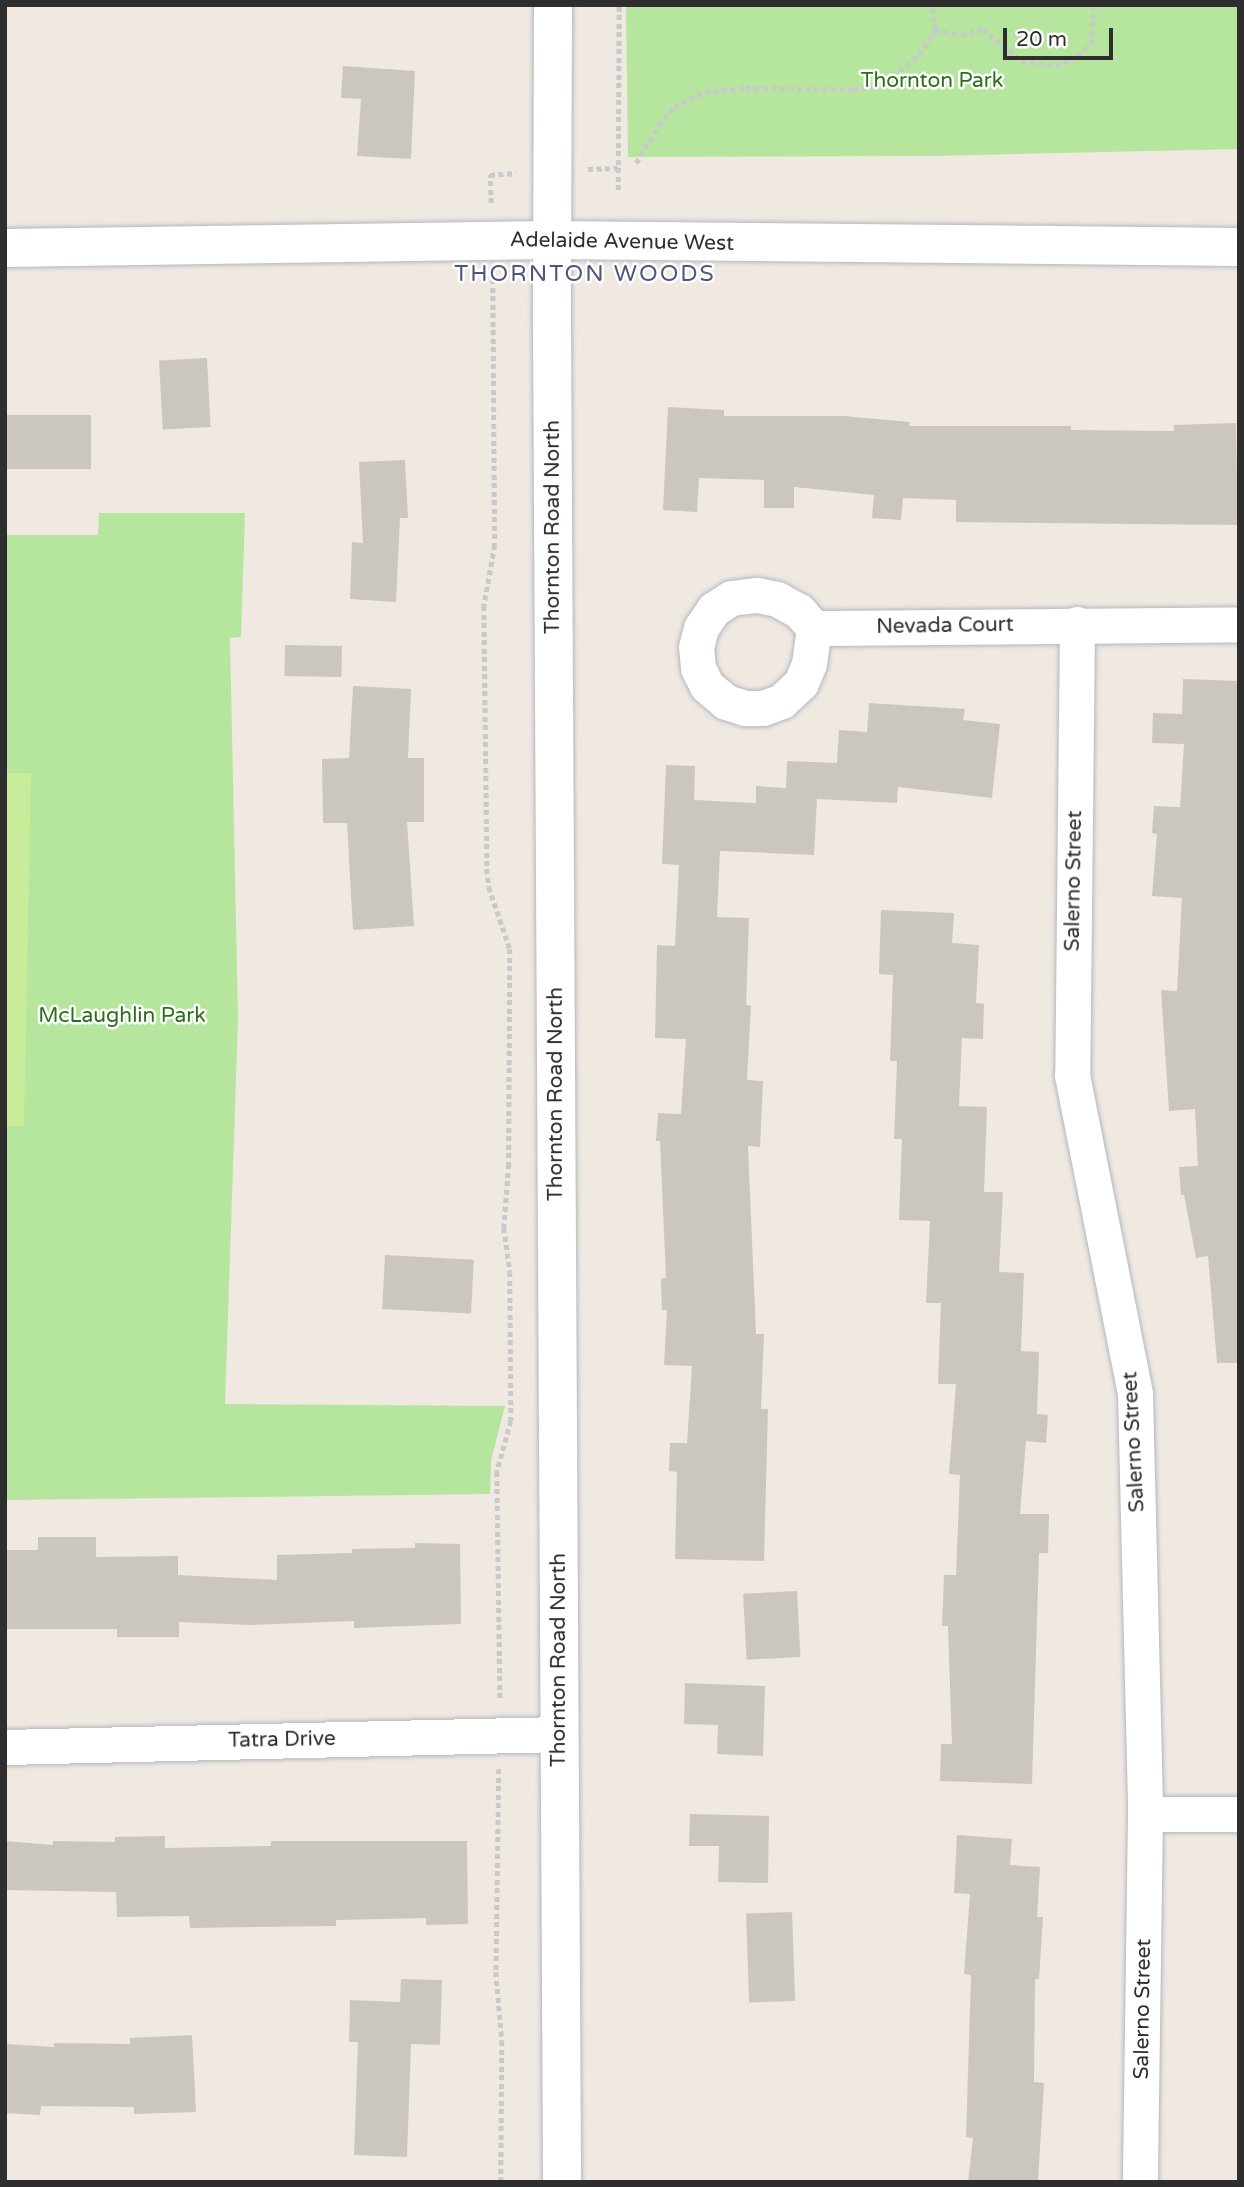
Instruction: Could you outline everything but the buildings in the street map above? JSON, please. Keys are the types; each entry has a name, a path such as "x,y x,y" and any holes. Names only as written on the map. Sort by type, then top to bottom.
{"main road":[{"name":"Thornton Road North","path":"553,5 551,240 562,2182"},
{"name":"Adelaide Avenue West","path":"5,248 551,240 1239,247"}],"street":[{"name":"Salerno Street","path":"1077,624 1072,1075 1135,1394 1145,1814 1140,2182"},
{"name":"Nevada Court","path":"814,628 1239,624"},
{"name":"Tatra Drive","path":"5,1747 559,1734"},
{"path":"1145,1814 1239,1814"}],"path":[{"path":"618,190 619,5"},
{"path":"636,163 659,125 674,107 705,92 746,88 853,89 878,86 919,55 935,30 932,5"},
{"path":"935,30 961,36 983,29 1022,61 1056,65 1070,61 1091,44 1093,8"},
{"path":"603,168 618,168"},
{"path":"492,241 490,175 552,171"},
{"path":"493,292 495,545 484,606 487,869 489,887 510,949 509,1164 504,1228 510,1272 511,1421 496,1472 500,1697"},
{"path":"499,1766 496,1972 502,2041 501,2182"}],"green space":[{"name":"Thornton Park","path":"626,5 1239,5 1239,149 933,156 628,157"},
{"name":"McLaughlin Park","path":"99,513 245,513 241,637 230,638 238,1019 225,1404 505,1406 491,1460 490,1494 5,1500 5,535 98,535"},
{"path":"5,773 31,773 24,1126 5,1126"}],"district":[{"name":"THORNTON WOODS","path":"585,274"}]}
